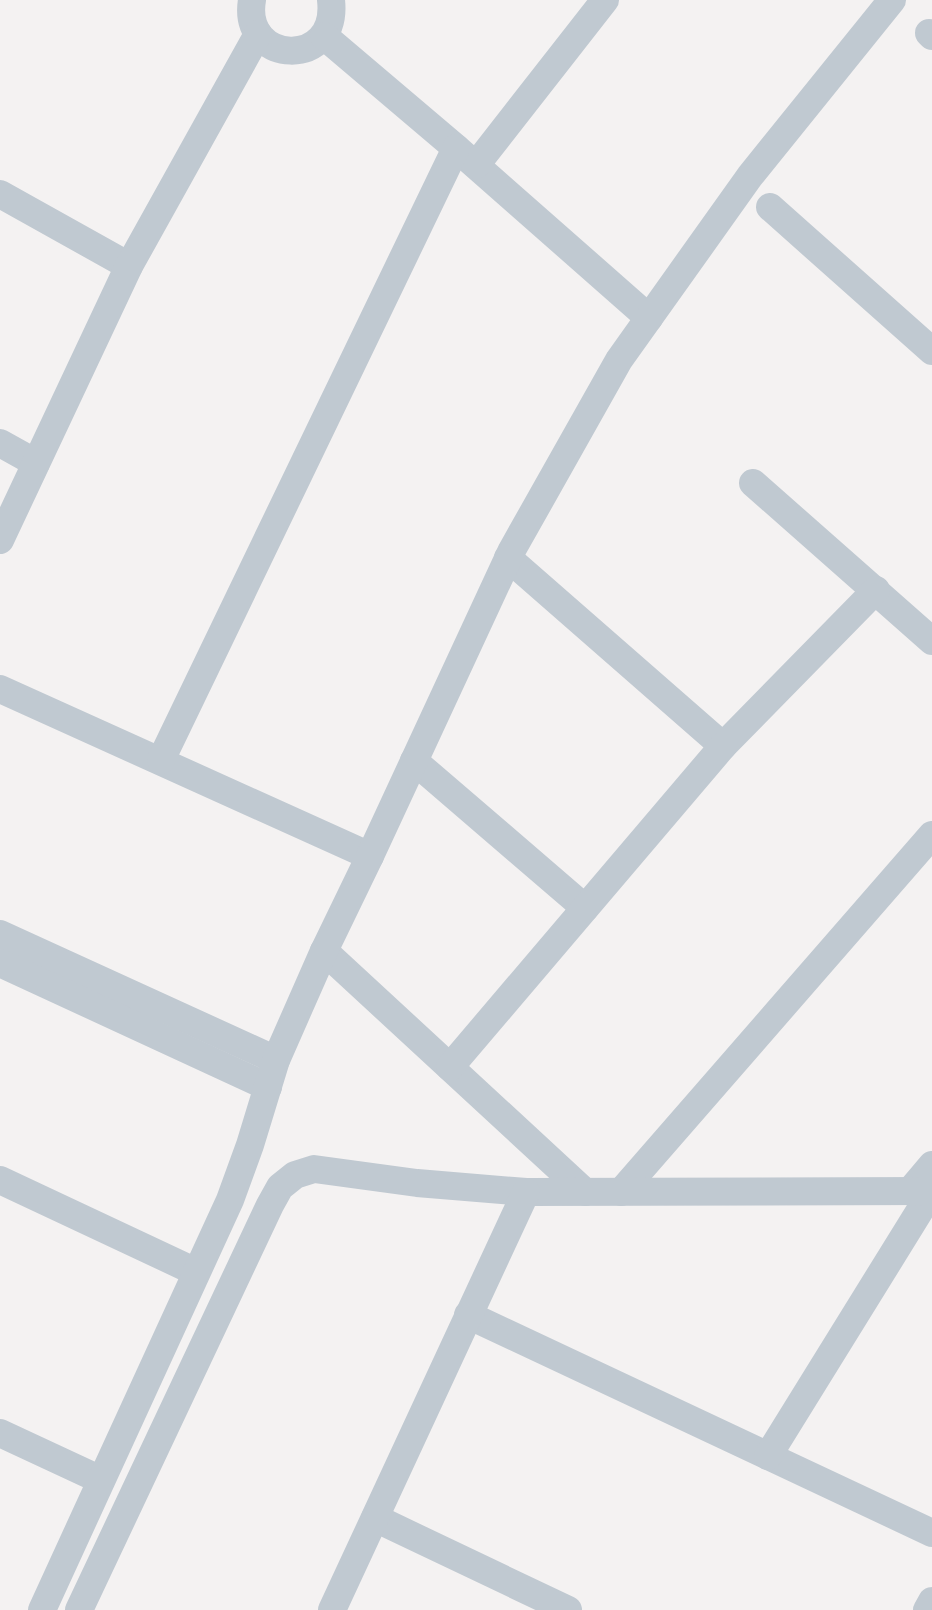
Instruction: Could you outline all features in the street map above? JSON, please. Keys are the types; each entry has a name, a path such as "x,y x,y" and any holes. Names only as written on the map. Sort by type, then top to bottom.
{"street":[{"path":"252,0 252,22 258,34 267,43 278,49 290,52 303,50 314,45 324,36 330,24 331,0"},
{"path":"160,760 466,157 605,0"},
{"path":"42,1610 230,1200 250,1145 276,1060 324,951 508,558 619,360 750,176 892,0"},
{"path":"0,540 129,266 258,34"},
{"path":"324,36 466,157 649,318"},
{"path":"0,194 129,266"},
{"path":"770,207 932,351"},
{"path":"0,443 36,463"},
{"path":"753,483 932,641"},
{"path":"508,558 723,746"},
{"path":"450,1067 723,746 876,590"},
{"path":"0,689 370,856"},
{"path":"414,761 585,908"},
{"path":"621,1192 932,835"},
{"path":"0,934 276,1060"},
{"path":"324,951 585,1192"},
{"path":"0,963 268,1087"},
{"path":"768,1456 925,1191 932,1165"},
{"path":"79,1610 280,1187 295,1175 314,1169 417,1183 526,1192 925,1191"},
{"path":"0,1180 196,1272"},
{"path":"332,1610 526,1192"},
{"path":"468,1315 932,1533"},
{"path":"0,1433 101,1480"},
{"path":"374,1518 568,1610"},
{"path":"927,1610 932,1601"}]}
